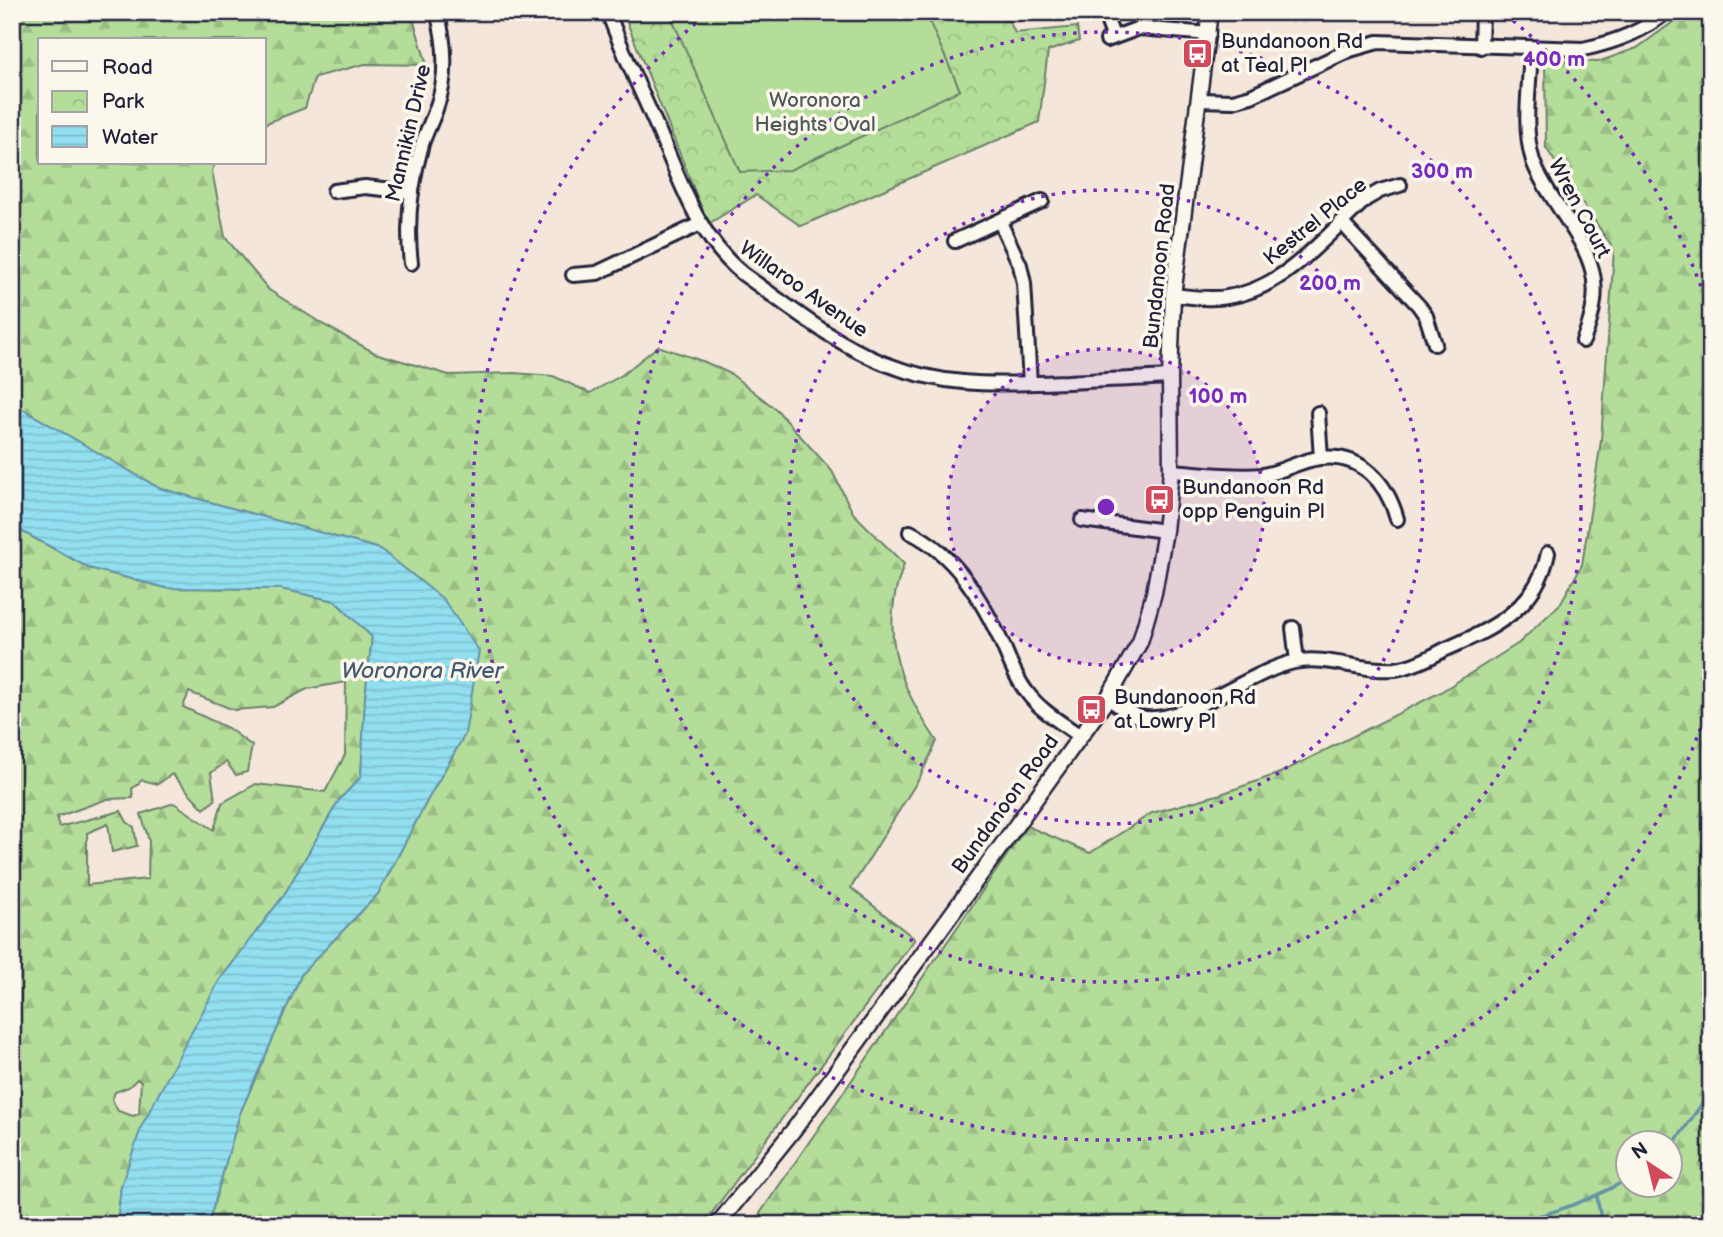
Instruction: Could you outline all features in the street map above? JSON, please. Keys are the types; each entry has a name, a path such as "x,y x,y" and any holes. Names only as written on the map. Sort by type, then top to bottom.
{"street":[{"name":"Mannikin Drive","path":"411,263 409,226 412,192 423,143 436,110 443,81 445,45 437,12"},
{"name":"Willaroo Avenue","path":"608,12 700,224 719,252 743,274 837,339 864,354 916,374 970,384 1170,377"},
{"path":"1104,12 1110,38 1139,28 1209,34"},
{"name":"Bundanoon Road","path":"717,1225 795,1128 1108,698 1132,659 1145,628 1165,531 1171,471 1173,295 1210,12"},
{"path":"1480,47 1482,12"},
{"path":"1200,100 1233,101 1251,96 1350,50 1369,44 1398,41 1480,47 1583,49 1607,43 1647,26 1666,12"},
{"name":"Wren Court","path":"1531,49 1527,132 1533,161 1538,175 1581,241 1593,270 1593,317 1583,341"},
{"name":"Kestrel Place","path":"1173,295 1225,298 1259,289 1292,268 1366,199 1400,185"},
{"path":"334,191 365,187 412,192"},
{"path":"955,241 1042,201"},
{"path":"1000,222 1020,265 1024,283 1030,383"},
{"path":"1341,222 1426,316 1435,344"},
{"path":"573,275 597,273 700,224"},
{"path":"1318,413 1321,458"},
{"path":"1171,471 1248,476 1265,474 1321,458 1348,461 1371,473 1382,484 1392,501 1397,519"},
{"path":"1082,520 1165,531"},
{"path":"910,532 936,549 976,592 1019,680 1034,701 1080,736"},
{"path":"1108,698 1139,717 1159,718 1185,709 1273,668 1297,661 1380,669 1419,662 1506,618 1531,594 1540,581 1548,553"},
{"path":"1293,628 1297,661"}],"green space":[{"path":"12,12 411,12 427,65 365,64 315,77 305,108 266,123 266,38 38,38 38,164 215,164 212,171 225,237 269,290 375,353 449,375 514,373 553,376 590,393 622,375 658,346 731,374 777,410 832,471 853,513 904,564 895,592 892,621 896,658 917,709 937,741 920,777 851,888 915,939 703,1225 208,1225 240,1113 302,973 378,894 465,734 380,549 159,488 12,403"},
{"name":"Woronora Heights Oval","path":"623,12 1005,12 1015,33 1077,27 1079,41 1048,51 1039,122 801,226 756,195 708,224"},
{"path":"669,12 925,12 960,90 790,170 740,172"},
{"path":"1687,12 1711,12 1711,1225 752,1225 1027,826 1090,853 1152,813 1221,794 1280,773 1439,693 1519,643 1560,604 1582,565 1601,441 1614,250 1546,148 1545,60 1598,62 1637,48"},
{"path":"12,526 89,568 166,588 281,589 335,601 372,637 365,698 361,777 339,800 284,895 219,981 121,1186 117,1225 12,1225","holes":["346,682 345,755 325,792 256,784 222,803 214,830 174,803 141,814 149,841 148,879 87,885 87,833 108,824 112,852 137,846 134,827 127,822 121,811 59,827 57,817 107,799 133,798 132,789 142,780 158,784 172,774 204,809 215,800 211,773 226,762 236,775 247,772 252,746 228,728 183,707 189,692 234,710 273,707 307,689","137,1079 141,1081 139,1114 133,1116 118,1111 112,1100 115,1092 129,1087"]}],"water":[{"name":"Woronora River","path":"12,403 159,488 380,549 443,599 479,651 465,734 378,894 302,973 240,1113 208,1225 117,1225 121,1186 142,1125 219,981 284,895 339,800 361,777 365,698 372,637 335,601 281,589 166,588 89,568 12,526"}],"waterway":[{"path":"1684,1129 1711,1091"},
{"path":"1498,1225 1565,1208 1614,1186"},
{"path":"1597,1197 1602,1225"}],"place":[{"name":"Bundanoon Rd at Teal Pl","path":"1198,53"},
{"name":"Bundanoon Rd opp Penguin Pl","path":"1159,499"},
{"name":"Bundanoon Rd at Lowry Pl","path":"1091,709"}]}
